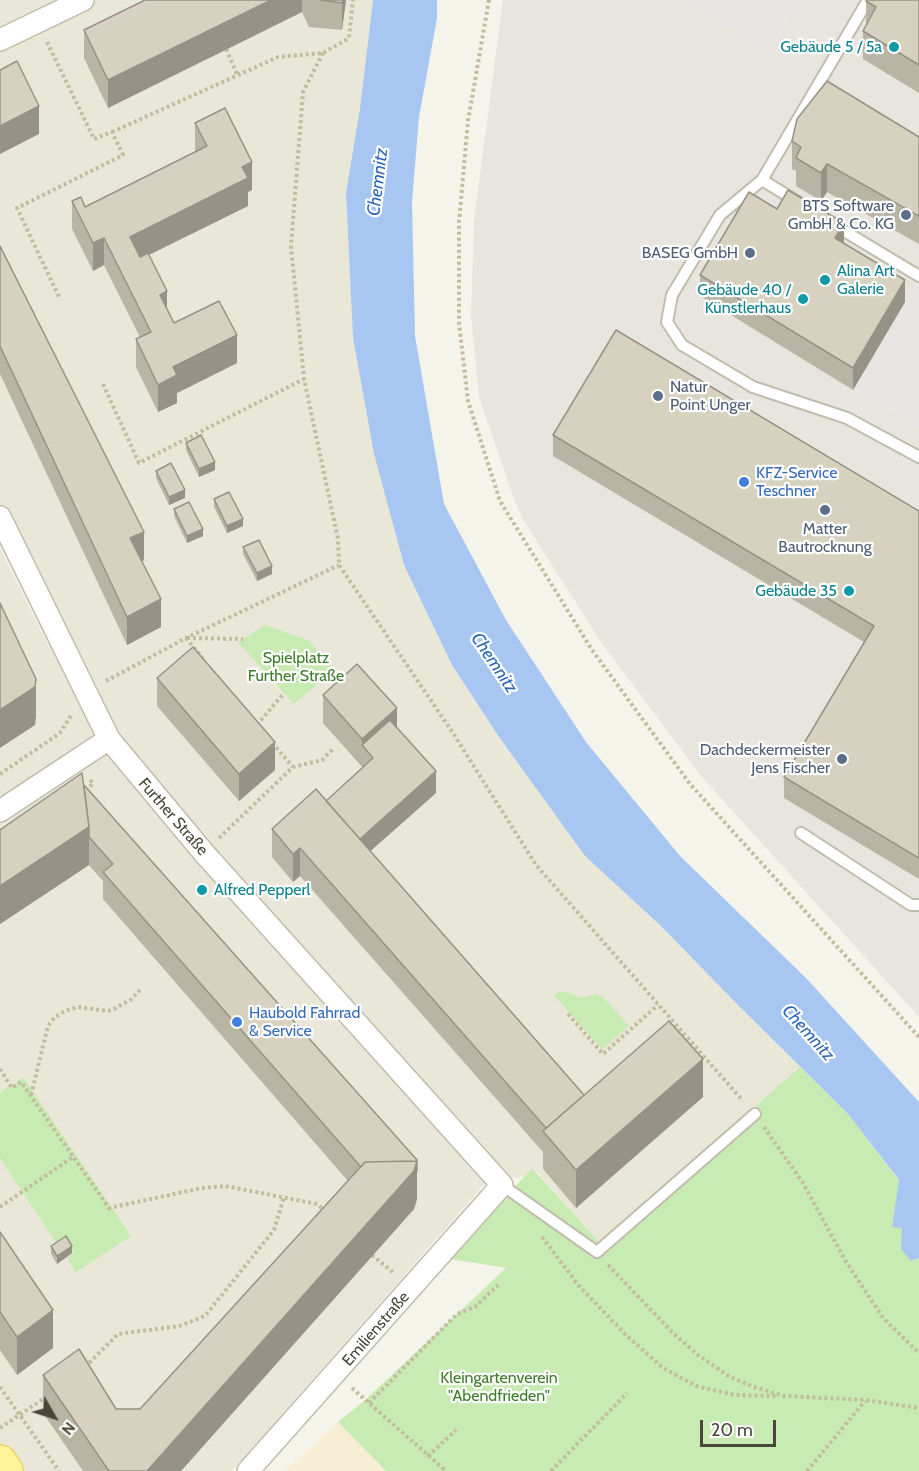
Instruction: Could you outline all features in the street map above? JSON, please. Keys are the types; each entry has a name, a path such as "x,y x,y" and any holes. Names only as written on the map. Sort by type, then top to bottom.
{"main road":[{"path":"0,1462 6,1471"}],"street":[{"path":"0,40 83,0"},
{"name":"Further Straße","path":"0,517 109,739 204,853 502,1185"},
{"path":"0,811 109,739"},
{"name":"Emilienstraße","path":"248,1471 502,1185"}],"lane":[{"path":"868,0 826,84 762,180 720,215 672,295 668,322 682,345 753,387 847,418 919,458"},
{"path":"762,180 919,276"},
{"path":"801,833 911,905 919,905"},
{"path":"502,1185 597,1252 755,1114"}],"path":[{"path":"37,22 94,139 278,57 323,53 349,38 353,0"},
{"path":"489,0 466,132 459,222 459,323 468,401 500,501 592,650 690,784 919,1037"},
{"path":"226,49 237,74"},
{"path":"323,53 303,92 291,246 304,379 338,539 339,565 453,733 536,865 755,1114 803,1183 844,1260 883,1318 919,1353"},
{"path":"59,297 17,208 123,155 112,132"},
{"path":"103,384 139,463 304,379"},
{"path":"0,774 60,733 85,692 186,638 339,565"},
{"path":"186,638 243,639"},
{"path":"186,638 207,664"},
{"path":"250,717 257,726 284,693"},
{"path":"271,743 293,767"},
{"path":"204,853 293,767 322,760 333,749"},
{"path":"31,1096 48,1026 55,1017 78,1007 108,1011 130,1000 140,990"},
{"path":"568,1014 603,1054 658,1005"},
{"path":"0,1069 12,1088 21,1082 109,1208 202,1188 225,1186 317,1204 333,1219"},
{"path":"0,1207 73,1157"},
{"path":"78,1373 118,1334 179,1326 205,1316 274,1230 284,1197"},
{"path":"535,1228 579,1286 627,1336 663,1368 696,1386 734,1395 866,1400 919,1408"},
{"path":"597,1252 674,1334 698,1355 730,1377 784,1396"},
{"path":"369,1403 457,1314 475,1307 498,1285"},
{"path":"336,1374 446,1471"},
{"path":"0,1387 59,1471"},
{"path":"0,1428 54,1392"},
{"path":"551,1471 627,1393"},
{"path":"807,1471 866,1400"},
{"path":"428,1456 456,1430"}],"shaded area":[{"path":"0,0 373,0 360,108 346,193 353,338 374,454 404,565 452,665 499,737 585,856 661,926 800,1067 599,1242 533,1168 523,1177 488,1180 232,1471 0,1471 0,548 55,660 0,539"},
{"path":"503,0 919,0 919,1017 701,776 601,642 522,518 514,499 479,397 471,315 474,220"},
{"path":"682,0 802,0 770,53"},
{"path":"919,283 919,429 853,390"},
{"path":"338,1422 386,1471 284,1471"}],"green space":[{"name":"Spielplatz Further Straße","path":"265,625 308,640 334,670 294,704 238,642"},
{"path":"561,992 581,998 595,994 602,996 629,1026 602,1049 554,995"},
{"name":"Kleingartenverein \"Abendfrieden\"","path":"800,1067 848,1114 899,1181 892,1227 902,1227 911,1261 919,1258 919,1471 386,1471 338,1422 365,1400 506,1268 450,1259 532,1168 599,1242"},
{"path":"23,1077 131,1236 76,1272 67,1258 74,1253 66,1242 59,1247 0,1158 0,1093"}],"water":[{"name":"Chemnitz","path":"373,0 437,0 437,18 419,117 412,202 415,336 444,504 506,620 586,742 680,856 806,978 919,1102 919,1258 911,1261 901,1249 902,1228 892,1227 899,1180 848,1114 661,926 585,856 499,737 452,665 404,565 374,454 353,338 346,193 360,108"}],"building":[{"path":"145,0 271,0 108,80 84,30"},
{"path":"321,0 343,0 342,3"},
{"path":"867,0 919,0 919,65 863,31 876,7"},
{"path":"17,61 39,106 0,126 0,70"},
{"path":"827,81 919,137 919,216 827,164 821,173 796,158 801,147 792,141 797,119"},
{"path":"225,108 252,162 242,167 248,178 130,237 140,257 148,253 167,291 160,295 174,323 219,301 237,335 173,367 177,375 158,385 136,339 151,332 104,238 93,243 72,201 81,197 85,207 207,146 195,123"},
{"name":"Gebäude 40 / Künstlerhaus","path":"788,190 844,223 835,238 905,280 853,368 700,275 749,192 777,209"},
{"path":"0,246 144,532 130,538 161,599 127,617 0,346"},
{"name":"Gebäude 35","path":"616,330 919,511 919,858 784,777 874,626 553,435"},
{"path":"201,435 215,462 199,469 186,443"},
{"path":"171,463 185,490 169,497 156,471"},
{"path":"229,492 243,519 227,526 214,499"},
{"path":"189,502 203,529 187,536 174,509"},
{"path":"259,540 272,566 257,573 243,547"},
{"path":"0,603 36,679 35,687 0,710"},
{"path":"193,647 275,742 239,774 157,678"},
{"path":"357,664 397,708 362,739 323,695"},
{"path":"390,720 436,771 360,839 326,801 373,758 362,745"},
{"path":"82,773 89,827 0,886 0,830"},
{"path":"84,785 417,1161 365,1162 361,1167 103,872 113,864 89,837"},
{"path":"316,789 584,1095 546,1128 300,848 293,854 272,829"},
{"path":"669,1021 703,1059 576,1170 543,1131"},
{"path":"417,1161 414,1171 147,1471 109,1471 43,1375 79,1349 116,1409 140,1409 365,1162"},
{"path":"0,1232 53,1310 17,1337 0,1312"},
{"path":"66,1236 72,1246 57,1256 51,1246"}],"place":[{"name":"Gebäude 5 / 5a","path":"894,47"},
{"name":"BTS Software GmbH & Co. KG","path":"906,215"},
{"name":"BASEG GmbH","path":"750,253"},
{"name":"Alina Art Galerie","path":"825,280"},
{"name":"Gebäude 40 / Künstlerhaus","path":"803,299"},
{"name":"Natur Point Unger","path":"658,396"},
{"name":"KFZ-Service Teschner","path":"744,482"},
{"name":"Matter Bautrocknung","path":"825,510"},
{"name":"Gebäude 35","path":"849,591"},
{"name":"Dachdeckermeister Jens Fischer","path":"842,759"},
{"name":"Alfred Pepperl","path":"202,890"},
{"name":"Haubold Fahrrad & Service","path":"237,1022"}]}
